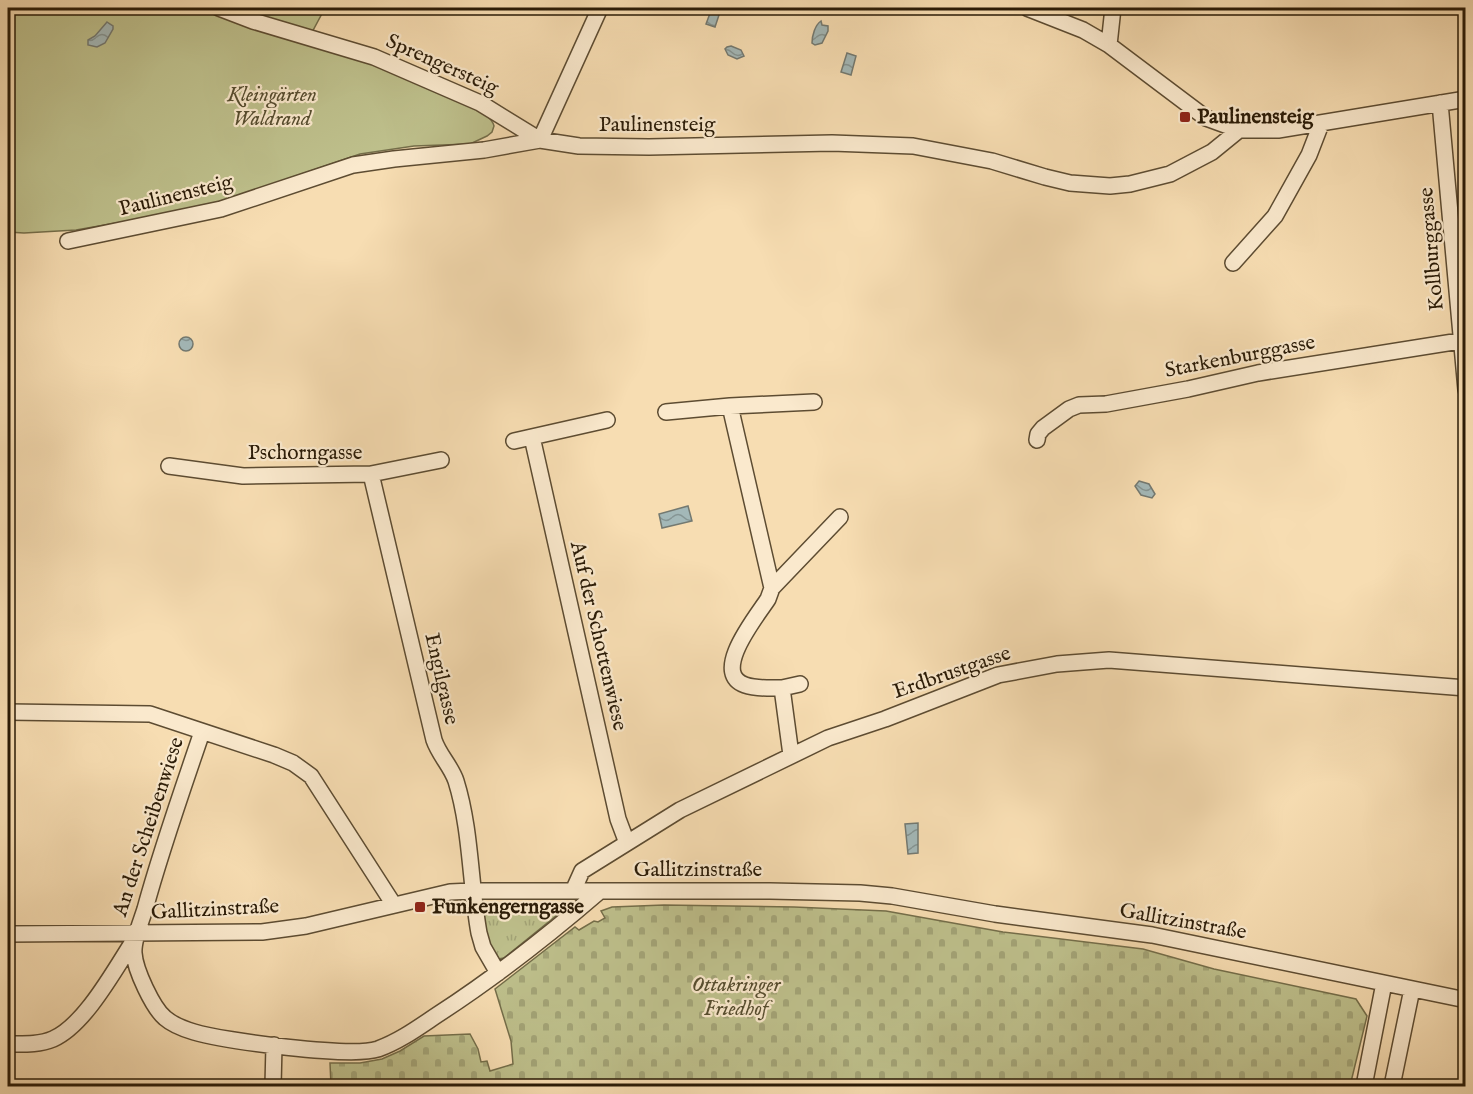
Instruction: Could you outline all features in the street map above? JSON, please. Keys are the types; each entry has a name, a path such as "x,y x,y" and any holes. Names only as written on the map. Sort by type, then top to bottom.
{"street":[{"name":"Sprengersteig","path":"219,8 253,21 374,57 480,102 540,140"},
{"path":"540,140 600,8"},
{"path":"1027,8 1083,30 1109,45 1206,118 1239,130 1278,130 1466,99"},
{"path":"1109,45 1113,8"},
{"name":"Kollburggasse","path":"1440,103 1464,340 1466,390"},
{"path":"1233,263 1275,216 1309,155 1321,124"},
{"name":"Paulinensteig","path":"68,241 221,209 353,165 484,150 540,140 579,146 832,143 912,146 992,161 1062,181 1091,186 1110,186 1130,184 1170,174 1212,152 1239,130"},
{"name":"Starkenburggasse","path":"1037,440 1043,428 1078,405 1106,404 1258,373 1464,340"},
{"path":"666,412 813,402"},
{"path":"730,406 772,588"},
{"path":"514,441 607,420"},
{"name":"Auf der Schottenwiese","path":"532,437 618,819 627,843"},
{"name":"Pschorngasse","path":"169,466 243,476 371,474 441,460"},
{"name":"Engilgasse","path":"371,474 434,740 438,752 453,772 458,789 480,939 498,973"},
{"path":"800,684 782,688 751,687 742,684 735,679 731,671 732,659 768,599 772,588 840,518"},
{"name":"Erdbrustgasse","path":"573,891 582,871 680,810 828,738 885,719 998,675 1080,661 1150,662 1466,688"},
{"path":"782,688 791,755"},
{"path":"8,712 150,714 274,755 293,764 311,776 394,905"},
{"name":"An der Scheibenwiese","path":"137,935 201,732"},
{"path":"137,935 133,953 155,1007 165,1018 178,1026 215,1037 334,1052 365,1052 377,1050 416,1029 498,973 600,891"},
{"name":"Gallitzinstraße","path":"8,934 137,935 262,932 306,926 450,892 860,893 1152,935 1466,1000"},
{"path":"8,1044 40,1043 67,1031 80,1019 137,935"},
{"path":"1364,1086 1384,983"},
{"path":"1392,1086 1412,989"},
{"path":"273,1086 274,1045"}],"green space":[{"name":"Kleingärten Waldrand","path":"8,8 204,8 414,79 454,96 482,112 494,126 492,132 487,136 470,144 414,146 360,154 226,200 162,215 76,230 8,232"},
{"path":"231,8 325,8 311,34"},
{"name":"Ottakringer Friedhof","path":"664,905 886,911 1003,932 1143,949 1214,969 1356,999 1367,1016 1350,1086 331,1086 330,1063 360,1063 382,1059 424,1036 470,1034 478,1049 481,1062 487,1061 490,1071 513,1064 511,1041 495,989 575,927 579,930 594,921 598,922 605,918 601,911 612,907"},
{"path":"480,906 559,907 562,911 504,958 498,959 488,945"}],"water":[{"path":"712,8 721,9 715,27 706,24"},
{"path":"821,21 822,25 828,26 828,31 822,43 815,45 812,43 813,34"},
{"path":"107,22 113,26 113,29 105,43 97,47 88,45 88,40 95,36"},
{"path":"731,46 741,50 744,56 737,59 728,55 725,49"},
{"path":"847,53 856,56 851,75 841,72"},
{"path":"183,337 189,337 193,344 189,351 183,351 179,347 179,341"},
{"path":"1139,481 1149,484 1155,494 1152,498 1141,495 1135,486"},
{"path":"688,506 692,521 662,528 659,514"},
{"path":"918,823 918,853 908,854 905,824"}],"place":[{"name":"Paulinensteig","path":"1185,117"},
{"name":"Funkengerngasse","path":"420,907"}]}
